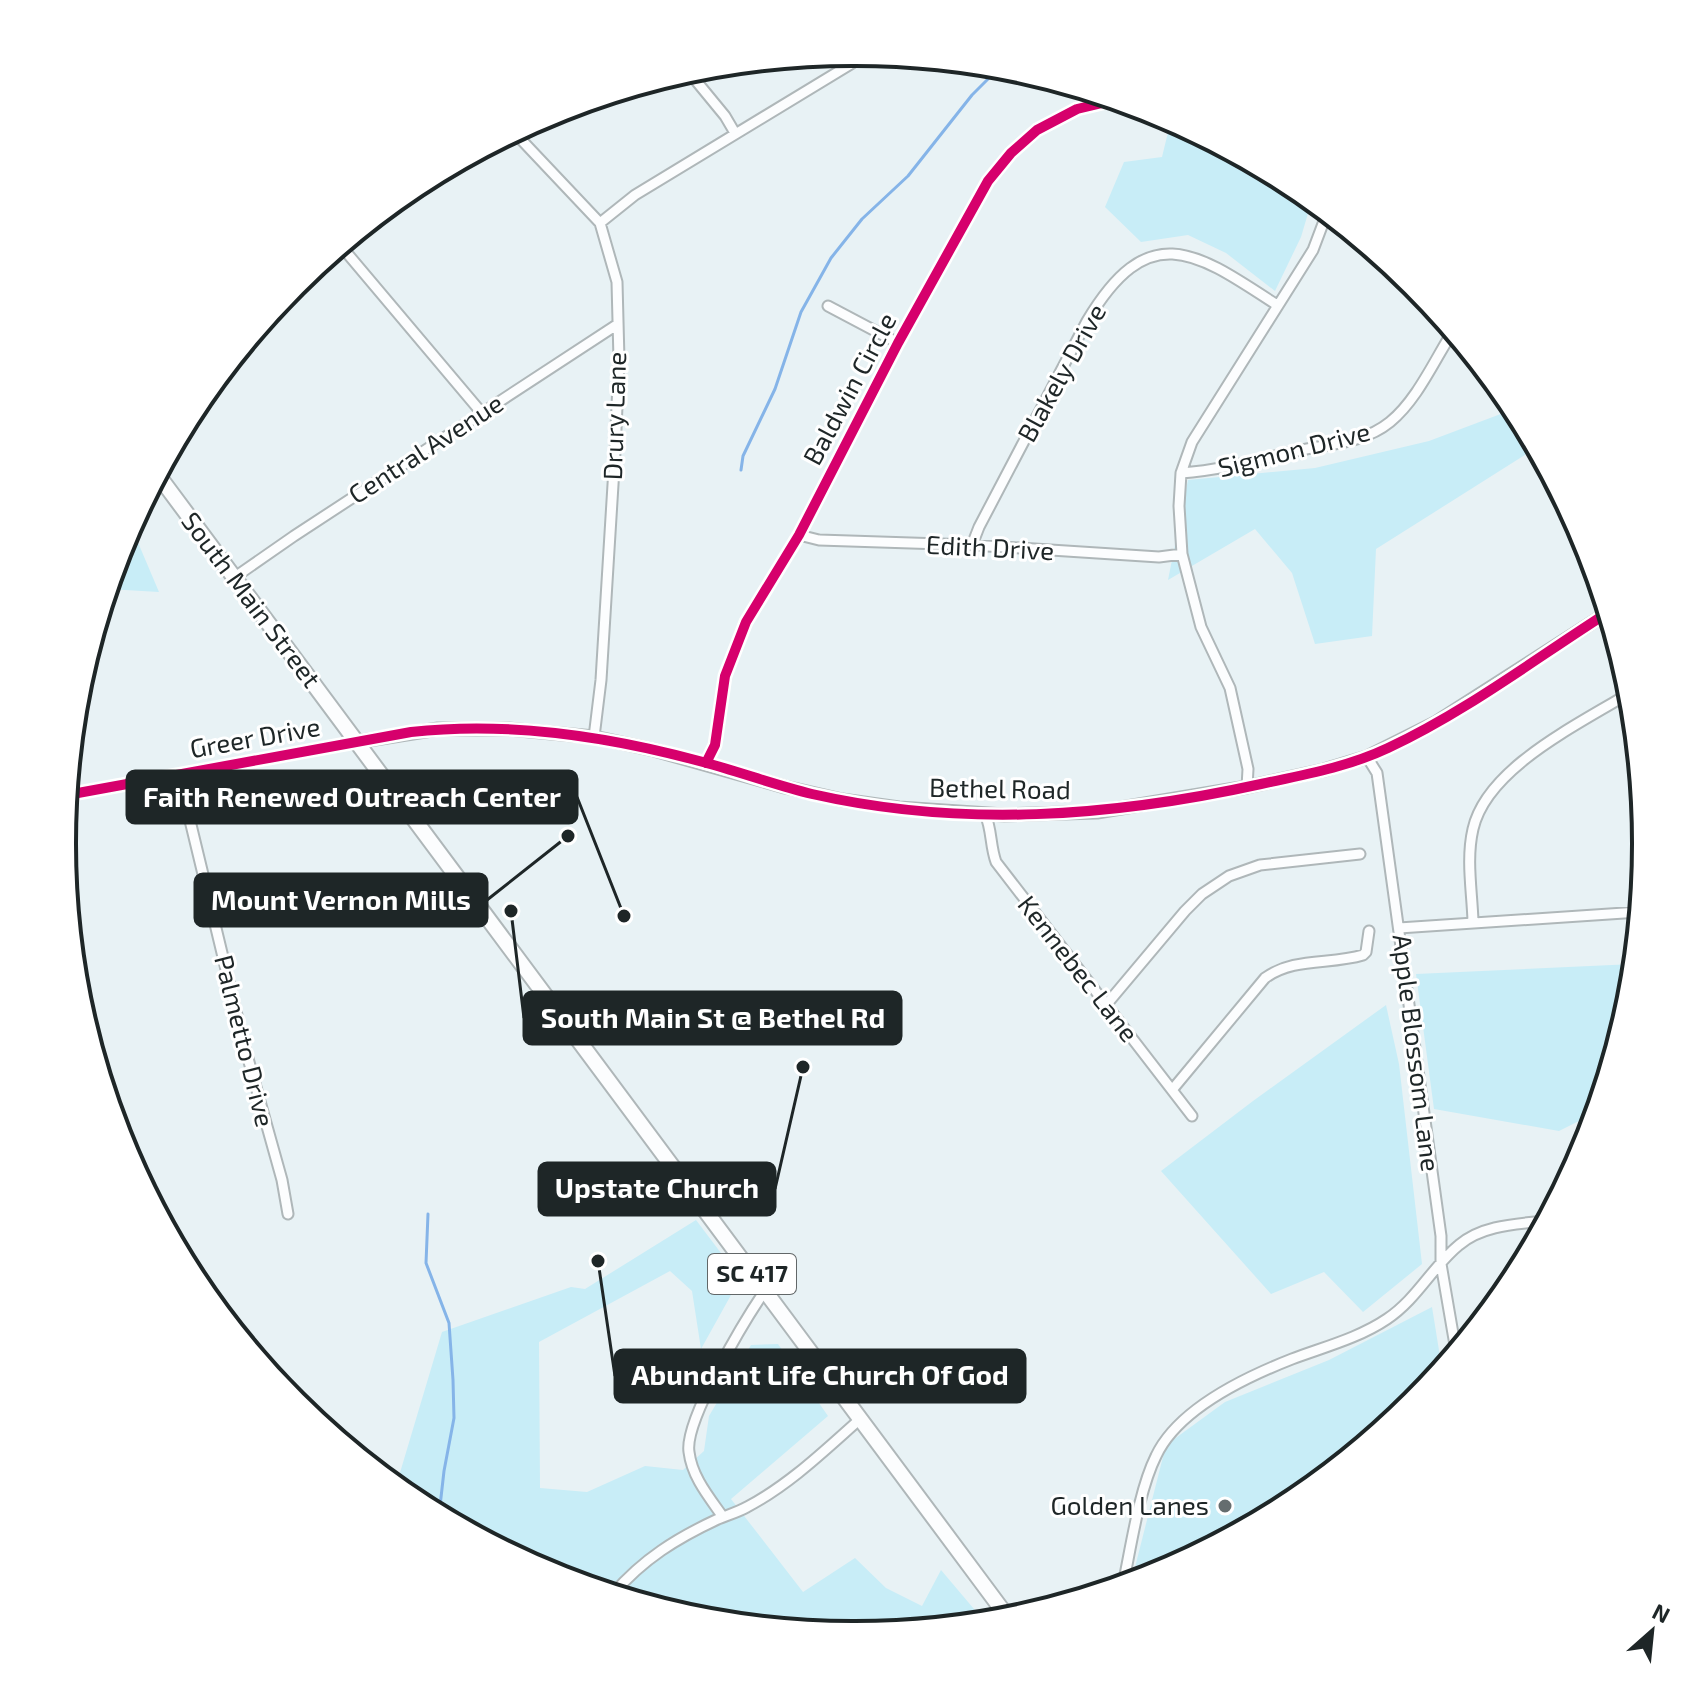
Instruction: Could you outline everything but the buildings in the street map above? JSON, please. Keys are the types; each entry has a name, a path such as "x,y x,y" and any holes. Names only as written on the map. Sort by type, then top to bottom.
{"main road":[{"name":"South Main Street","path":"165,485 859,1420"},
{"name":"SC 417","path":"859,1420 1000,1607"}],"street":[{"path":"600,223 635,195 847,66"},
{"path":"697,82 735,133"},
{"name":"Baldwin Circle","path":"706,763 715,745 725,676 746,622 799,535 898,343 968,216 1005,160 1023,142 1056,118 1096,105"},
{"name":"Drury Lane","path":"522,141 600,223 617,282 619,360 615,452 601,680 594,737"},
{"path":"1247,787 1248,769 1230,688 1201,627 1182,554 1179,506 1181,473 1192,442 1313,250 1323,224"},
{"path":"348,254 481,412"},
{"name":"Blakely Drive","path":"972,545 1087,321 1105,294 1126,272 1159,255 1190,255 1217,266 1277,305"},
{"path":"828,306 898,343"},
{"name":"Central Avenue","path":"235,577 618,324"},
{"name":"Sigmon Drive","path":"1181,473 1216,471 1371,434 1392,421 1403,409 1447,341"},
{"name":"Edith Drive","path":"799,535 819,540 972,545 1159,557 1182,554"},
{"name":"Bethel Road","path":"356,742 411,732 466,728 594,737 842,800 899,808 985,814 1097,812 1247,787 1367,757 1435,723 1598,619"},
{"path":"1473,921 1471,840 1477,815 1491,792 1528,757 1618,700"},
{"name":"Greer Drive","path":"78,793 356,742"},
{"name":"Apple Blossom Lane","path":"1367,757 1377,773 1441,1236 1441,1264 1454,1338"},
{"name":"Palmetto Drive","path":"179,775 288,1214"},
{"name":"Kennebec Lane","path":"985,814 996,862 1192,1116"},
{"path":"1106,1005 1185,911 1202,894 1229,876 1260,865 1360,854"},
{"path":"1399,928 1628,913"},
{"path":"1172,1090 1265,978 1294,965 1363,955 1369,931"},
{"path":"1126,1572 1151,1466 1161,1446 1179,1424 1228,1390 1384,1321 1413,1298 1460,1244 1482,1232 1532,1223"},
{"path":"723,1517 692,1465 690,1435 716,1377 764,1292"},
{"path":"622,1585 657,1552 675,1540 746,1508 777,1488 813,1462 859,1420"}],"shaded area":[{"path":"1168,132 1243,170 1308,213 1301,237 1275,291 1226,253 1188,235 1141,242 1105,207 1124,162 1162,157"},
{"path":"1501,414 1526,454 1376,549 1372,636 1315,644 1292,573 1255,529 1168,580 1188,480 1315,468 1429,441"},
{"path":"138,542 159,592 120,590"},
{"path":"1622,965 1605,1045 1580,1121 1559,1131 1434,1109 1416,974"},
{"path":"1386,1005 1399,1064 1422,1264 1363,1312 1324,1272 1271,1294 1161,1171"},
{"path":"696,1220 727,1261 731,1295 701,1349 692,1291 670,1271 539,1342 540,1488 587,1492 645,1466 683,1470 704,1451 709,1416 751,1345 778,1344 828,1416 731,1499 803,1592 855,1558 886,1588 922,1606 941,1570 976,1611 905,1619 803,1619 702,1606 653,1595 556,1562 510,1541 465,1517 400,1474 442,1332 571,1287 585,1289"},
{"path":"1432,1307 1440,1355 1367,1428 1286,1490 1243,1517 1135,1568 1166,1445 1225,1402 1329,1360"}],"waterway":[{"path":"741,470 743,456 775,389 801,312 831,258 862,219 908,176 989,78"},
{"path":"428,1214 426,1263 449,1323 453,1380 454,1418 441,1502"}],"cycle path":[{"path":"706,763 715,745 725,676 746,622 799,535 898,343 988,181 1011,153 1037,130 1077,109 1096,105"},
{"path":"78,793 411,732 485,728 558,733 631,745 703,762 812,794 868,805 980,814 1093,811 1205,795 1293,777 1373,755 1472,702 1598,619"}],"place":[{"name":"Mount Vernon Mills","path":"568,836"},
{"name":"South Main St @ Bethel Rd","path":"511,911"},
{"name":"Faith Renewed Outreach Center","path":"624,916"},
{"name":"Upstate Church","path":"803,1067"},
{"name":"Abundant Life Church Of God","path":"598,1261"},
{"name":"Golden Lanes","path":"1225,1506"}]}
